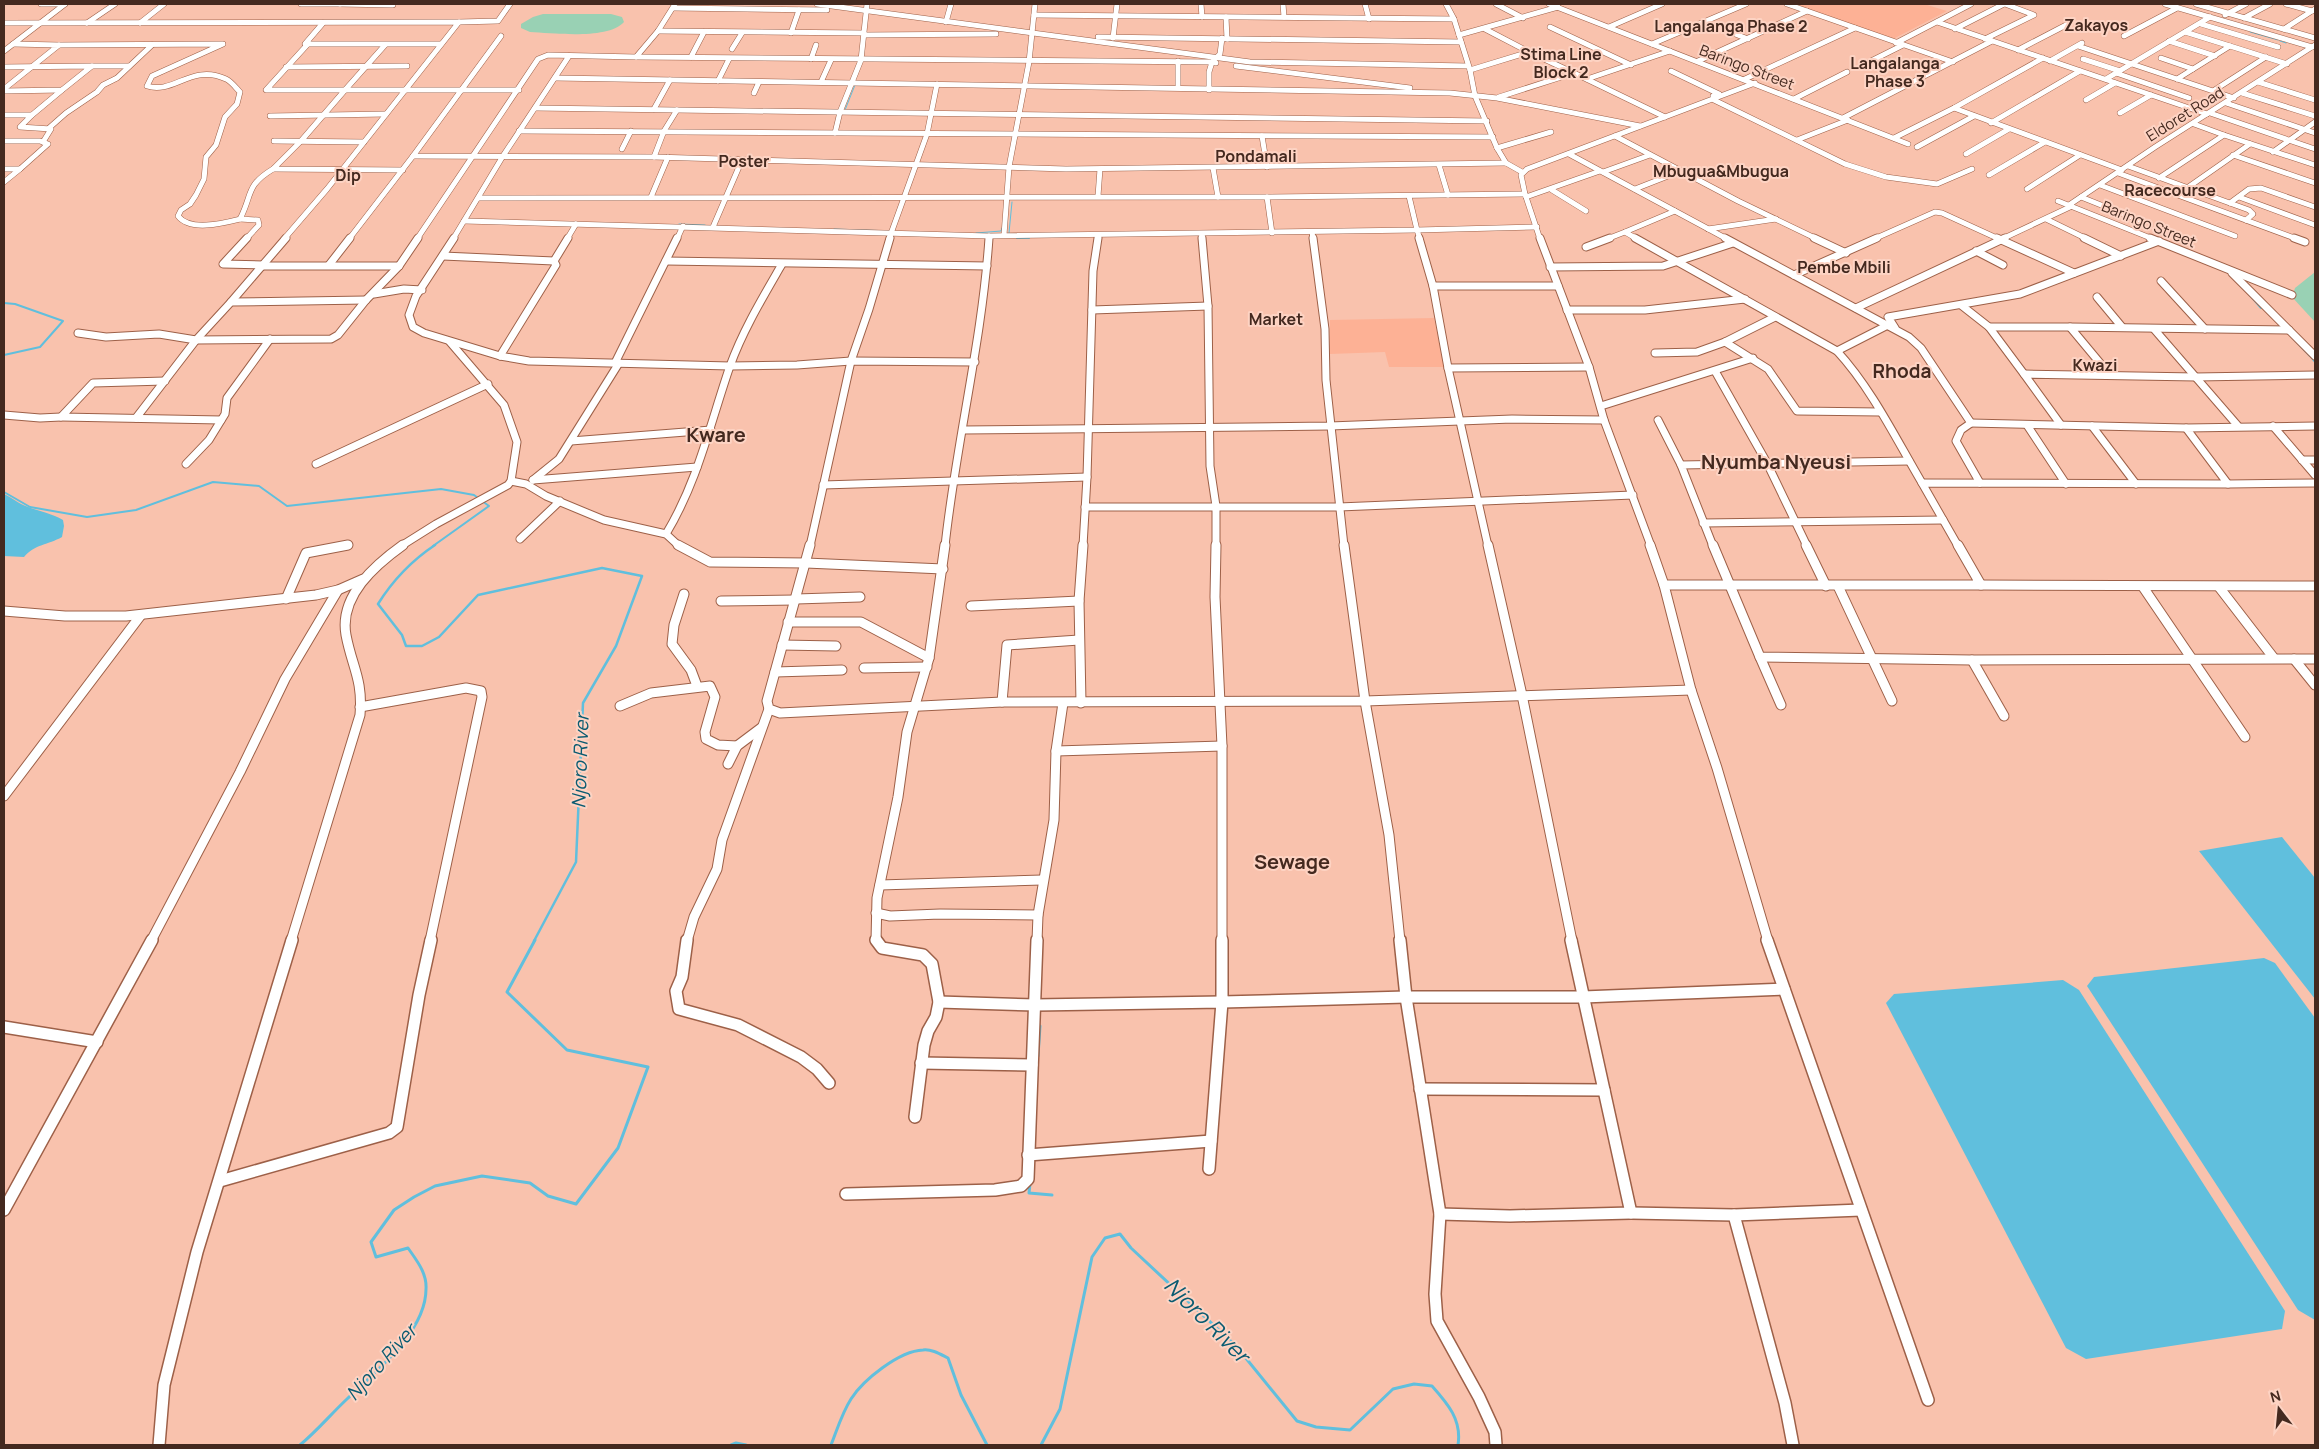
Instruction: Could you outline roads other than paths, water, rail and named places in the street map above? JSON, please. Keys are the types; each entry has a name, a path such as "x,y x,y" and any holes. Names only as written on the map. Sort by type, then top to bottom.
{"street":[{"path":"41,4 65,4"},
{"path":"4,51 65,4"},
{"path":"87,23 115,4"},
{"path":"140,23 164,4"},
{"path":"301,4 393,4"},
{"path":"388,10 393,4"},
{"path":"4,23 498,21 510,4"},
{"path":"817,4 1497,98 1641,126"},
{"path":"835,133 840,112 861,60 867,4"},
{"path":"946,22 951,4"},
{"path":"1004,236 1009,167 1029,62 1034,4"},
{"path":"1113,38 1117,4"},
{"path":"1201,4 1202,17"},
{"path":"1283,4 1284,17"},
{"path":"1365,4 1369,19"},
{"path":"1446,4 1454,19 1469,68 1475,96 1494,137 1497,148 1506,163 1522,172"},
{"path":"1496,4 1523,18"},
{"name":"Baringo Street","path":"1549,4 1908,144"},
{"path":"1609,27 1662,4"},
{"path":"1652,44 1746,4"},
{"path":"1787,4 1952,62"},
{"path":"1896,43 1971,4"},
{"path":"1955,29 2004,4 2034,15 1985,39"},
{"path":"2165,4 2314,46"},
{"path":"2196,4 2315,38"},
{"path":"2106,79 2185,32 2246,4"},
{"path":"2244,18 2270,4"},
{"path":"2286,4 2314,10"},
{"path":"636,57 658,31 674,6 829,10 832,6"},
{"path":"1459,35 1558,7"},
{"path":"2124,36 2177,8"},
{"path":"791,33 799,10"},
{"path":"2284,29 2314,10"},
{"path":"1698,61 1807,11"},
{"path":"376,22 384,14"},
{"path":"1034,15 1454,19"},
{"path":"1209,90 1209,72 1225,38 1226,18"},
{"path":"136,418 196,340 231,302 341,170 459,22"},
{"path":"1704,22 1748,39"},
{"path":"1937,22 2315,149"},
{"path":"10,28 15,23"},
{"path":"323,23 307,40 307,45 266,90 519,90"},
{"path":"2018,50 2068,24"},
{"path":"2201,24 2278,47"},
{"path":"1550,27 1631,65"},
{"path":"1485,28 1529,52 1666,117"},
{"path":"1745,79 1855,28"},
{"path":"658,31 865,34 1024,33"},
{"path":"691,56 704,32"},
{"path":"2185,32 2287,64"},
{"path":"732,49 742,33"},
{"path":"329,266 501,36"},
{"path":"1055,37 1461,42"},
{"path":"1797,140 1846,119 1992,41"},
{"path":"2169,41 2214,56"},
{"path":"13,44 223,44 152,76 147,86 152,88 165,86 200,73 226,79 240,92 236,104 225,118 216,145 206,157 204,179 190,204 181,210 178,216 180,219 201,226 217,226 240,219 258,220 259,225 223,264 399,266"},
{"path":"307,45 441,44"},
{"path":"2050,60 2080,44 2097,52 2234,98"},
{"path":"4,90 59,45"},
{"path":"92,66 20,127 49,128 66,113 97,92 103,85 117,78 152,45"},
{"path":"240,219 245,211 249,189 256,180 273,169 300,141 385,45"},
{"path":"811,59 816,45"},
{"path":"1865,64 1903,45"},
{"path":"2177,79 2230,46"},
{"name":"Eldoret Road","path":"1856,308 2071,206 2081,197 2120,171 2314,46"},
{"path":"1587,79 1670,51"},
{"path":"78,332 94,337 163,334 175,335 181,339 196,340 331,340 338,335 399,266 541,57 1029,62 1214,60 1469,68 1529,52"},
{"path":"2068,67 2097,52"},
{"path":"569,56 503,156 422,290 416,296 410,312 412,324 424,333 450,342 500,356 529,361 730,366 797,365 851,361 975,362"},
{"path":"2213,91 2266,57"},
{"path":"1894,138 1954,108 2043,58"},
{"path":"2161,58 2193,69"},
{"path":"718,81 729,59"},
{"path":"2083,59 2189,98"},
{"path":"822,82 831,60"},
{"path":"1178,61 1178,84"},
{"path":"4,68 129,66"},
{"path":"286,67 407,66"},
{"path":"1991,122 2080,70"},
{"path":"1671,71 1719,94 1713,96 1716,99 1854,168 1912,181 1936,184 1972,169"},
{"path":"1794,99 1847,72"},
{"path":"1497,98 1574,73"},
{"path":"555,78 1450,93"},
{"path":"654,110 670,80"},
{"path":"754,93 759,82"},
{"path":"2086,100 2115,82"},
{"path":"2258,82 2315,101"},
{"path":"829,1083 817,1069 801,1057 738,1025 679,1008 676,1001 676,992 682,977 686,944 694,917 717,869 722,840 769,709 767,701 806,563 851,361 869,309 891,233 927,134 937,84"},
{"path":"1522,172 1755,84"},
{"path":"4,90 62,90"},
{"path":"2242,93 2315,116"},
{"path":"2120,113 2151,95"},
{"path":"2226,102 2315,133"},
{"path":"535,108 1487,121"},
{"path":"1954,108 2305,242"},
{"path":"654,157 664,131 677,110"},
{"path":"270,116 386,114"},
{"path":"4,115 32,115"},
{"path":"1918,148 1974,116"},
{"path":"1161,134 1167,117"},
{"path":"2273,152 2315,122"},
{"path":"2194,124 2315,165"},
{"path":"43,142 52,130 49,128"},
{"path":"1966,154 2009,129"},
{"path":"519,131 1494,137"},
{"path":"622,149 632,131"},
{"path":"1497,148 1551,132"},
{"path":"2159,178 2224,135"},
{"path":"1262,136 1267,167"},
{"path":"1615,136 1846,253"},
{"path":"4,141 43,142 48,144 4,182"},
{"path":"274,141 364,142"},
{"path":"1988,175 2045,142"},
{"path":"2187,188 2250,144"},
{"path":"1569,154 1896,329 1921,348 1971,423"},
{"path":"479,198 1526,196 1552,190 1650,155"},
{"path":"2027,189 2080,155"},
{"path":"413,156 668,157 1100,169 1506,163"},
{"path":"2233,156 2315,183"},
{"path":"651,197 668,157"},
{"path":"713,227 742,160"},
{"path":"1439,164 1448,195"},
{"path":"2128,166 2253,213 2246,220"},
{"path":"1213,168 1218,197"},
{"path":"4,169 20,169"},
{"path":"273,169 402,170"},
{"path":"1098,196 1100,169"},
{"path":"1635,189 1681,171"},
{"path":"1522,172 1526,196 1550,267 1589,367 1604,420 1633,495 1664,585 1691,690 1717,768 1764,931 1928,1400"},
{"path":"2284,172 2280,176 2315,189"},
{"path":"2100,185 2235,236"},
{"path":"2230,203 2249,189 2261,188 2315,207"},
{"path":"1552,190 1586,211"},
{"path":"1409,196 1433,286 1448,368 1522,695 1583,997 1631,1213"},
{"path":"1267,197 1272,233"},
{"path":"2081,197 2141,221"},
{"path":"2202,204 2211,197"},
{"path":"2239,197 2315,224"},
{"name":"Baringo Street","path":"2058,201 2159,241 2230,272 2292,295"},
{"path":"1586,247 1675,211"},
{"path":"1794,275 1935,212 1942,212 2074,273"},
{"path":"1708,229 1776,219"},
{"path":"2046,219 2121,256"},
{"path":"464,221 989,236 1098,236 1537,227"},
{"path":"500,356 556,265 554,261 576,224"},
{"path":"530,482 559,458 571,441 617,363 683,226"},
{"path":"1312,232 1325,329 1326,380 1339,507 1365,701 1389,835 1406,997 1440,1214 1435,1294 1437,1321 1480,1397 1495,1432 1496,1445"},
{"path":"1625,232 1774,317 1837,350 1849,364 1880,412 1981,585"},
{"path":"1202,234 1208,306 1210,466 1216,506 1215,597 1222,746 1222,1002 1209,1169"},
{"path":"915,1116 920,1063 928,1031 936,1017 939,1002 932,964 923,955 882,948 876,941 876,913 898,797 907,732 928,662 943,569 947,517 975,362 989,236"},
{"path":"1080,703 1079,601 1089,430 1093,271 1098,236"},
{"path":"1896,329 1888,317 2020,294 2159,241"},
{"path":"1550,267 1663,266 1680,262 1733,243"},
{"path":"1976,251 2003,265"},
{"path":"443,256 554,261"},
{"path":"666,261 882,266 987,266"},
{"path":"666,534 677,518 698,467 730,366 744,332 782,264"},
{"name":"Baringo Street","path":"2230,272 2315,356"},
{"path":"2161,281 2205,329"},
{"path":"1433,286 1558,286"},
{"path":"231,302 369,298 388,291 422,290"},
{"path":"2097,297 2122,327"},
{"path":"1567,310 1645,310 1745,299"},
{"path":"1961,305 1989,327 2061,425"},
{"path":"1092,310 1208,306"},
{"path":"1655,352 1697,352 1725,342 1774,317"},
{"path":"1837,350 1888,325"},
{"path":"1989,327 2290,330"},
{"path":"2070,327 2110,375"},
{"path":"2154,329 2238,426"},
{"path":"186,464 209,440 226,414 227,398 270,339"},
{"path":"450,342 488,384 504,405 517,442 512,481"},
{"path":"1725,342 1753,358 1774,376 1797,411 1880,412"},
{"path":"1601,406 1753,358"},
{"path":"1448,368 1589,367"},
{"path":"1715,371 1767,463 1826,586"},
{"path":"2024,374 2196,377 2315,375"},
{"path":"61,417 93,383 164,382"},
{"path":"316,464 488,384"},
{"path":"4,415 40,418 61,417 64,419 221,420"},
{"path":"963,430 1330,426 1512,419 1604,420"},
{"path":"1658,420 1681,464 1703,524 1781,705"},
{"path":"1980,483 1956,441 1957,433 1961,428 1971,423 2186,428 2315,426"},
{"path":"2027,425 2066,484"},
{"path":"2092,426 2136,484"},
{"path":"2273,426 2315,475"},
{"path":"2186,428 2228,484"},
{"path":"571,441 711,430"},
{"path":"1681,464 1909,460"},
{"path":"2302,460 2315,460"},
{"path":"4,611 36,616 108,617 141,615 194,611 338,590 363,579 414,536 471,507 512,481 530,482 698,467"},
{"path":"823,485 1087,477"},
{"path":"530,482 546,496 604,520 666,534 679,546 710,562 806,563 943,569"},
{"path":"1922,483 2315,483"},
{"path":"1085,507 1339,507 1633,495"},
{"path":"520,539 548,515 560,501"},
{"path":"1703,524 1943,520"},
{"path":"286,599 296,572 306,553 348,545"},
{"path":"159,1445 164,1385 197,1252 360,716 361,692 359,676 349,647 345,622 352,597 363,579"},
{"path":"1664,585 2315,586"},
{"path":"1838,586 1892,701"},
{"path":"2143,587 2245,736"},
{"path":"2219,587 2273,657"},
{"path":"4,1210 97,1042 240,772 285,679 338,590"},
{"path":"684,594 674,625 672,644 690,670 697,686"},
{"path":"721,601 860,597"},
{"path":"971,606 1079,601"},
{"path":"4,796 141,615"},
{"path":"788,622 861,622 928,662"},
{"path":"1002,702 1007,645 1079,640"},
{"path":"782,645 836,646"},
{"path":"1760,657 1972,660 2273,657 2315,659"},
{"path":"2294,658 2315,685"},
{"path":"1972,660 2004,716"},
{"path":"864,668 928,662"},
{"path":"775,672 842,670"},
{"path":"620,706 646,695 697,686 710,686 715,697 705,732 706,739 718,745 737,746"},
{"path":"220,1181 389,1133 396,1127 400,1118 419,995 482,697 481,691 466,688 360,707"},
{"path":"769,709 780,713 1002,702 1365,701 1691,690"},
{"path":"846,1194 1012,1189 1021,1186 1028,1179 1038,915 1042,880 1054,820 1056,751 1063,703"},
{"path":"728,764 737,746 761,728"},
{"path":"1056,751 1222,746"},
{"path":"880,885 1042,880"},
{"path":"876,913 890,916 940,914 1038,915"},
{"path":"939,1002 1036,1005 1406,997 1583,997 1784,989"},
{"path":"4,1027 97,1042"},
{"path":"920,1063 1032,1065"},
{"path":"1420,1089 1604,1090"},
{"path":"1028,1156 1211,1141"},
{"path":"1440,1214 1510,1216 1631,1213 1734,1215 1861,1210"},
{"path":"1734,1215 1785,1403 1793,1445"}],"water":[{"path":"4,494 19,503 63,520 62,537 37,547 24,557 4,556"},
{"path":"2282,837 2315,878 2315,999 2199,851"},
{"path":"2264,958 2275,963 2315,1018 2315,1320 2298,1310 2087,986 2094,977"},
{"path":"2063,980 2079,990 2285,1311 2282,1329 2086,1359 2066,1348 1886,1003 1894,994"}],"waterway":[{"path":"2250,32 2278,40"},
{"path":"2280,41 2286,43"},
{"path":"1546,58 1559,63"},
{"path":"845,110 855,85"},
{"path":"1009,233 1012,202"},
{"path":"679,224 705,225"},
{"path":"976,233 1001,231 1002,228"},
{"path":"834,229 893,231"},
{"path":"1017,238 1029,238"},
{"path":"2249,294 2261,308"},
{"name":"Njoro River","path":"4,303 15,304 63,321 40,347 4,355"},
{"path":"2292,337 2310,356"},
{"path":"2311,357 2315,362"},
{"name":"Njoro River","path":"4,492 30,507 87,517 136,510 213,482 259,486 287,506 441,489 474,495 489,506 433,546"},
{"name":"Njoro River","path":"435,545 403,572 378,604 402,635 406,646 422,646 439,637 478,595 602,568 642,576 616,646 583,703 576,862 534,941"},
{"name":"Njoro River","path":"300,1445 384,1364 397,1350 418,1321 424,1305 426,1289 425,1278 418,1262 408,1248 376,1257 371,1242 394,1210 435,1186 482,1176 530,1183 548,1196 576,1204 618,1148 648,1067 567,1050 507,992 535,940"},
{"path":"1038,1056 1040,1026"},
{"path":"1030,1183 1029,1193 1052,1195"},
{"name":"Njoro River","path":"1041,1445 1060,1409 1092,1257 1105,1238 1120,1234 1131,1248 1236,1346 1297,1421 1316,1427 1350,1430 1393,1389 1414,1384 1432,1386 1448,1406 1456,1420 1459,1436 1458,1445"},
{"name":"Njoro River","path":"831,1445 848,1404 864,1383 882,1368 903,1355 926,1350 936,1352 948,1358 961,1395 987,1445"},
{"name":"Njoro River","path":"731,1445 736,1443 746,1445"}],"district":[{"name":"Zakayos","path":"2096,25"},
{"name":"Langalanga Phase 2","path":"1731,26"},
{"name":"Stima Line Block 2","path":"1561,63"},
{"name":"Langalanga Phase 3","path":"1895,72"},
{"name":"Pondamali","path":"1256,156"},
{"name":"Poster","path":"744,161"},
{"name":"Mbugua&Mbugua","path":"1721,171"},
{"name":"Dip","path":"348,175"},
{"name":"Racecourse","path":"2170,190"},
{"name":"Pembe Mbili","path":"1844,267"},
{"name":"Market","path":"1276,319"},
{"name":"Kwazi","path":"2095,365"},
{"name":"Rhoda","path":"1902,371"},
{"name":"Kware","path":"716,434"},
{"name":"Nyumba Nyeusi","path":"1776,461"},
{"name":"Sewage","path":"1292,861"}]}
